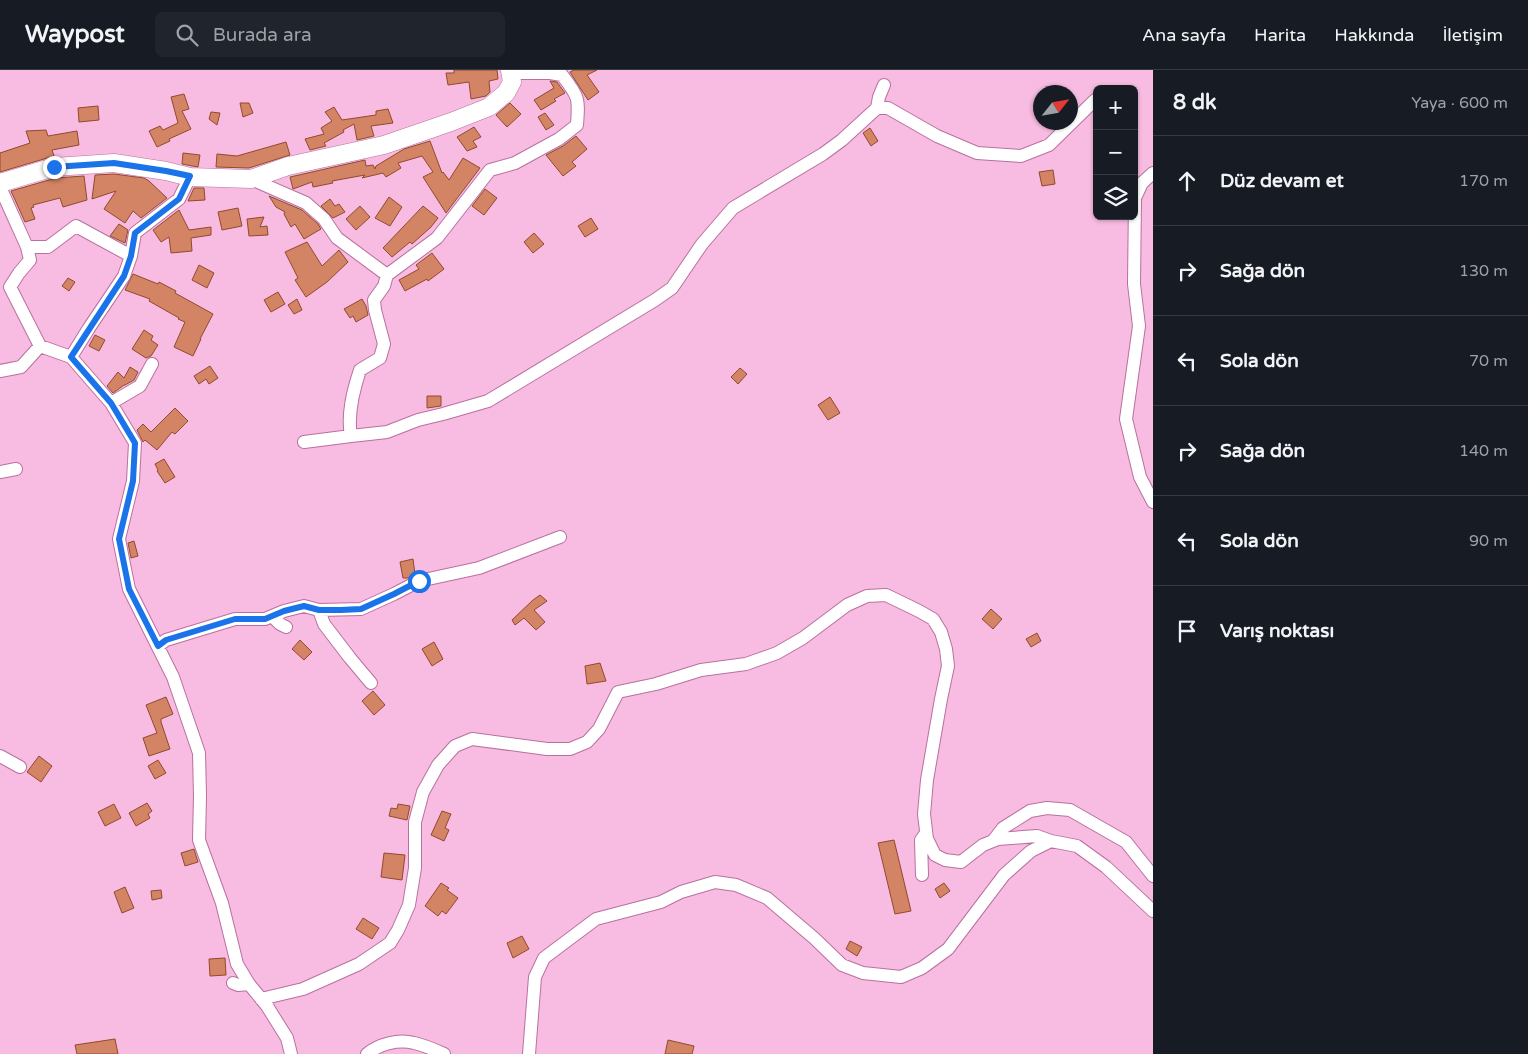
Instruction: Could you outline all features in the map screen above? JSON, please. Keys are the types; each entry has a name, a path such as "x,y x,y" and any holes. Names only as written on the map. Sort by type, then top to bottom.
{"main road":[{"path":"0,183 54,167 114,163 190,176 252,179 288,166 384,145 489,107 506,93 512,82 510,72"}],"street":[{"path":"351,436 348,423 354,386 360,370 380,358 384,344 374,300 384,286 387,275 437,238 490,170 516,163 559,138 577,125 579,102 562,73 510,72"},
{"path":"304,442 387,432 418,420 488,401 655,300 672,288 702,244 733,208 823,154 842,140 877,108 884,85"},
{"path":"877,108 888,108 937,136 977,153 1021,156 1050,145 1093,102"},
{"path":"1153,173 1142,183 1135,198 1134,284 1139,326 1126,419 1140,477 1153,502"},
{"path":"71,357 124,276 131,256 135,233 179,199 190,176"},
{"path":"252,179 306,203 324,219 336,238 387,275"},
{"path":"0,187 27,247 30,260 10,287 40,346 71,357 111,403 135,443 133,481 119,539 129,589 173,677 198,752 199,840 222,903 237,964 248,984 261,999 287,1038 290,1054"},
{"path":"27,247 48,247 76,226 131,256"},
{"path":"0,371 21,367 40,346"},
{"path":"111,403 140,386 152,364"},
{"path":"0,472 16,469"},
{"path":"158,646 166,640 235,619 265,619 284,611 304,606 319,610 361,609 419,581 479,568 560,537"},
{"path":"261,999 303,989 360,964 390,943 409,905 415,868 415,822 423,792 438,765 455,746 472,739 547,749 570,749 587,742 599,729 618,692 656,684 701,670 746,664 776,653 803,638 847,605 867,596 886,595 933,619 946,649 948,666 927,780 924,814 927,839 936,855 945,860 961,862 983,845 998,839 1037,836 1077,846 1106,867 1153,911"},
{"path":"319,610 324,624 371,683"},
{"path":"272,616 286,627"},
{"path":"0,756 20,767"},
{"path":"993,841 1003,828 1030,811 1047,808 1070,810 1126,842 1153,876"},
{"path":"922,875 922,840 926,833"},
{"path":"529,1054 535,977 544,958 596,919 660,902 681,892 715,882 736,885 767,898 842,965 863,973 901,977 922,968 948,949 1004,875 1031,851 1051,841"},
{"path":"233,983 238,985 248,984"},
{"path":"367,1054 381,1046 395,1042 414,1042 444,1054"}],"building":[{"path":"454,70 497,70 498,79 489,81 490,92 486,96 471,99 469,82 448,85 446,73 454,73"},
{"path":"574,70 597,70 587,75 599,92 588,100 570,72"},
{"path":"550,81 557,82 565,93 541,110 534,100 554,88"},
{"path":"184,94 189,109 182,111 191,129 157,147 149,131 160,126 163,130 178,123 171,97"},
{"path":"240,103 249,103 253,113 243,117"},
{"path":"510,103 521,114 507,127 496,115"},
{"path":"98,106 99,120 79,122 78,108"},
{"path":"334,107 342,120 376,115 376,111 388,109 393,123 371,126 374,136 357,140 354,124 324,143 326,146 310,150 305,139 324,134 321,128 332,121 325,112"},
{"path":"211,112 220,113 217,125 209,119"},
{"path":"545,113 554,125 546,130 538,117"},
{"path":"474,127 481,137 473,141 477,147 467,151 457,137"},
{"path":"870,128 878,141 871,146 863,133"},
{"path":"46,130 48,136 77,131 79,145 52,150 54,156 0,172 0,153 30,143 26,131"},
{"path":"576,136 587,149 572,162 576,166 563,176 546,155"},
{"path":"430,141 442,173 449,180 463,158 480,168 446,213 423,177 433,172 422,156 398,163 401,168 386,177 383,173 362,178 365,175 332,181 333,183 313,187 312,182 293,189 290,177 365,160 366,166 373,165 375,169 376,166 404,149"},
{"path":"286,142 290,155 249,168 216,167 217,154 237,156"},
{"path":"183,153 200,155 198,167 182,164"},
{"path":"1053,170 1055,184 1042,186 1039,172"},
{"path":"114,174 144,178 167,198 141,218 133,211 125,223 104,209 116,191 92,199 95,175"},
{"path":"84,176 87,200 63,207 60,198 33,205 34,207 31,208 35,219 25,222 11,191 56,178"},
{"path":"194,188 204,188 205,200 188,201"},
{"path":"485,189 497,198 484,215 472,206"},
{"path":"269,196 302,210 321,229 304,239 295,224 291,227 284,214 285,212 276,207"},
{"path":"389,197 402,207 390,226 375,218"},
{"path":"330,199 335,206 339,204 345,212 333,218 321,206"},
{"path":"360,206 370,217 356,230 346,219"},
{"path":"423,206 438,218 412,244 410,242 392,257 383,248"},
{"path":"238,208 242,226 222,230 218,212"},
{"path":"179,210 189,230 211,227 211,235 191,238 192,251 171,253 169,237 161,242 153,230"},
{"path":"264,217 260,227 267,226 268,235 249,236 247,219"},
{"path":"591,218 598,229 585,237 578,226"},
{"path":"119,224 128,230 125,243 110,236"},
{"path":"534,233 544,244 533,253 524,242"},
{"path":"307,242 322,266 339,250 348,262 327,282 306,297 295,280 298,278 285,252"},
{"path":"432,253 444,269 428,281 427,279 405,291 399,280 419,269 416,265"},
{"path":"199,265 214,273 207,288 192,280"},
{"path":"133,274 158,284 159,282 213,314 193,356 174,347 185,322 149,301 150,299 125,290"},
{"path":"68,278 75,282 69,291 62,286"},
{"path":"278,292 285,304 271,312 264,300"},
{"path":"297,299 302,310 294,314 288,305"},
{"path":"362,299 368,315 356,322 353,316 350,318 344,309"},
{"path":"144,330 153,336 151,340 158,345 151,356 146,358 132,349"},
{"path":"95,335 105,340 99,351 89,346"},
{"path":"210,366 218,378 209,384 206,379 199,384 194,376"},
{"path":"130,367 138,372 134,380 113,393 107,386 118,372 124,378"},
{"path":"740,368 747,374 738,384 731,377"},
{"path":"427,396 441,396 441,406 427,408"},
{"path":"830,397 840,413 828,420 818,405"},
{"path":"175,408 188,421 175,434 172,432 157,450 145,440 143,442 137,430 143,424 151,432"},
{"path":"164,459 175,477 165,483 155,464"},
{"path":"134,541 138,556 131,558 128,543"},
{"path":"413,559 415,574 408,578 403,578 400,562"},
{"path":"540,595 547,601 534,610 545,622 536,630 524,618 515,625 512,620"},
{"path":"991,609 1002,619 993,629 982,619"},
{"path":"1037,633 1041,641 1031,647 1026,639"},
{"path":"300,640 312,652 304,660 292,649"},
{"path":"434,642 443,659 432,666 422,649"},
{"path":"600,663 606,681 587,684 585,666"},
{"path":"373,691 385,705 374,715 362,701"},
{"path":"166,697 173,714 161,719 161,722 170,749 149,756 143,738 157,733 146,705"},
{"path":"39,756 52,766 41,782 27,772"},
{"path":"158,760 166,773 155,779 148,766"},
{"path":"147,803 152,811 148,814 150,818 136,826 129,813"},
{"path":"114,804 121,818 105,826 98,812"},
{"path":"398,804 410,806 407,820 389,816 391,808 397,809"},
{"path":"442,811 451,814 445,828 449,830 444,841 431,835"},
{"path":"894,840 911,911 895,914 878,843"},
{"path":"194,849 198,862 185,866 181,853"},
{"path":"384,853 405,855 402,880 381,877"},
{"path":"441,883 449,888 447,890 458,898 446,914 442,911 438,916 425,906"},
{"path":"944,883 950,891 940,898 935,889"},
{"path":"125,887 134,908 122,913 114,892"},
{"path":"161,890 162,898 152,900 151,891"},
{"path":"363,918 379,928 372,939 356,929"},
{"path":"522,936 529,949 513,958 507,943"},
{"path":"850,941 862,947 857,956 846,949"},
{"path":"225,958 226,975 210,976 209,959"},
{"path":"115,1039 118,1054 77,1054 75,1045"},
{"path":"668,1040 694,1046 692,1054 665,1054"}],"route":[{"path":"54,167 114,163 190,176 179,199 135,233 131,256 124,276 71,357 111,403 135,443 133,481 119,539 129,589 158,646 166,640 235,619 265,619 284,611 304,606 319,610 361,609 419,581"}]}
